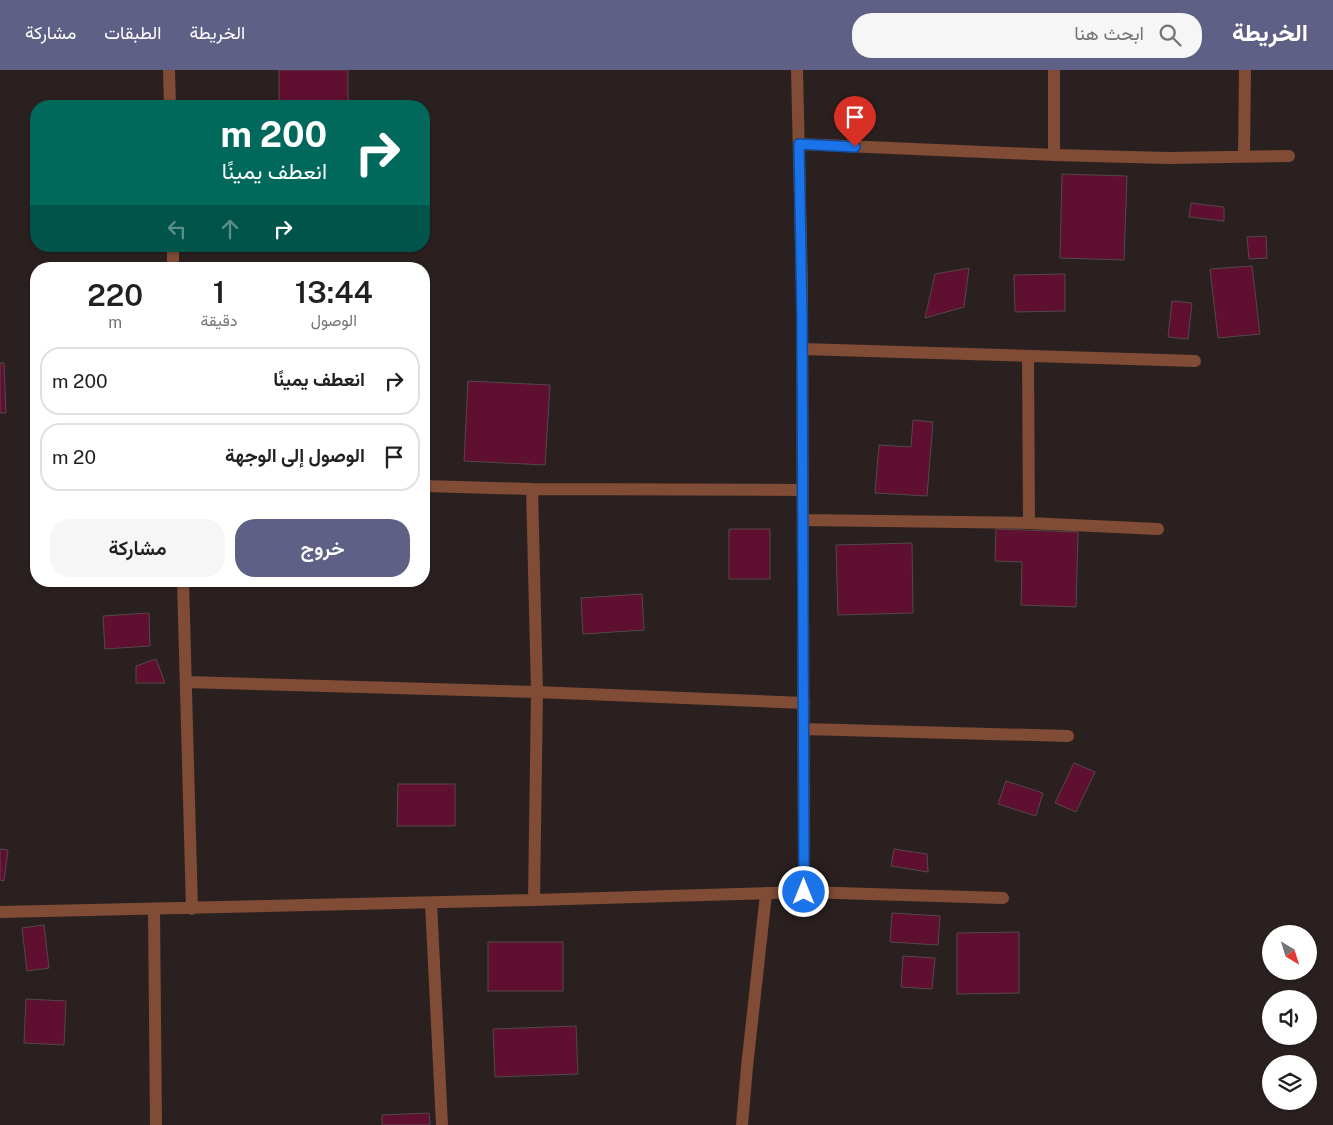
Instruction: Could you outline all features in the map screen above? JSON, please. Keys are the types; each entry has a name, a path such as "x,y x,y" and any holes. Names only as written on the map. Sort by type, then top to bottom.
{"street":[{"path":"169,70 170,100"},
{"path":"797,70 802,349 804,892"},
{"path":"1054,70 1054,156"},
{"path":"1244,156 1245,70"},
{"path":"799,144 1054,156 1168,158 1288,156"},
{"path":"802,349 1194,361"},
{"path":"1028,356 1029,522"},
{"path":"430,486 532,489 803,490"},
{"path":"532,489 537,692 534,900"},
{"path":"803,520 1029,522 1158,529"},
{"path":"183,587 192,908"},
{"path":"186,682 537,692 804,703"},
{"path":"804,730 1068,736"},
{"path":"0,912 431,903 804,892 1003,898"},
{"path":"742,1125 766,894"},
{"path":"431,903 442,1125"},
{"path":"154,909 156,1125"}],"building":[{"path":"279,70 348,70 348,100 279,100"},
{"path":"1062,174 1127,176 1124,260 1060,258"},
{"path":"1191,203 1224,207 1224,221 1189,217"},
{"path":"1266,236 1267,258 1249,259 1247,237"},
{"path":"1252,266 1260,334 1218,338 1210,269"},
{"path":"969,268 964,307 925,318 935,274"},
{"path":"1065,274 1065,311 1015,312 1014,275"},
{"path":"1172,301 1192,303 1188,339 1168,337"},
{"path":"0,363 4,363 6,413 0,413"},
{"path":"468,381 550,385 545,465 464,461"},
{"path":"913,420 933,422 927,496 875,493 879,445 911,447"},
{"path":"729,529 770,529 770,579 729,579"},
{"path":"996,529 1078,532 1076,607 1021,605 1022,562 995,561"},
{"path":"912,543 913,613 838,615 836,545"},
{"path":"642,594 644,630 583,634 581,598"},
{"path":"149,613 150,646 105,649 103,616"},
{"path":"156,659 165,683 136,683 136,666"},
{"path":"1074,763 1095,772 1076,812 1055,803"},
{"path":"1006,781 1043,793 1036,816 998,804"},
{"path":"398,784 455,784 455,826 397,826"},
{"path":"0,849 8,850 4,881 0,880"},
{"path":"894,849 927,854 928,872 891,866"},
{"path":"892,913 940,916 938,945 890,942"},
{"path":"44,925 49,968 27,971 22,928"},
{"path":"1019,932 1019,993 957,994 957,933"},
{"path":"488,942 563,942 563,991 488,991"},
{"path":"903,956 935,958 932,989 901,987"},
{"path":"26,999 66,1001 64,1045 24,1043"},
{"path":"576,1026 578,1074 495,1077 493,1029"},
{"path":"429,1113 430,1125 382,1125 382,1115"}],"route":[{"path":"804,892 802,318 799,144 855,147"}]}
